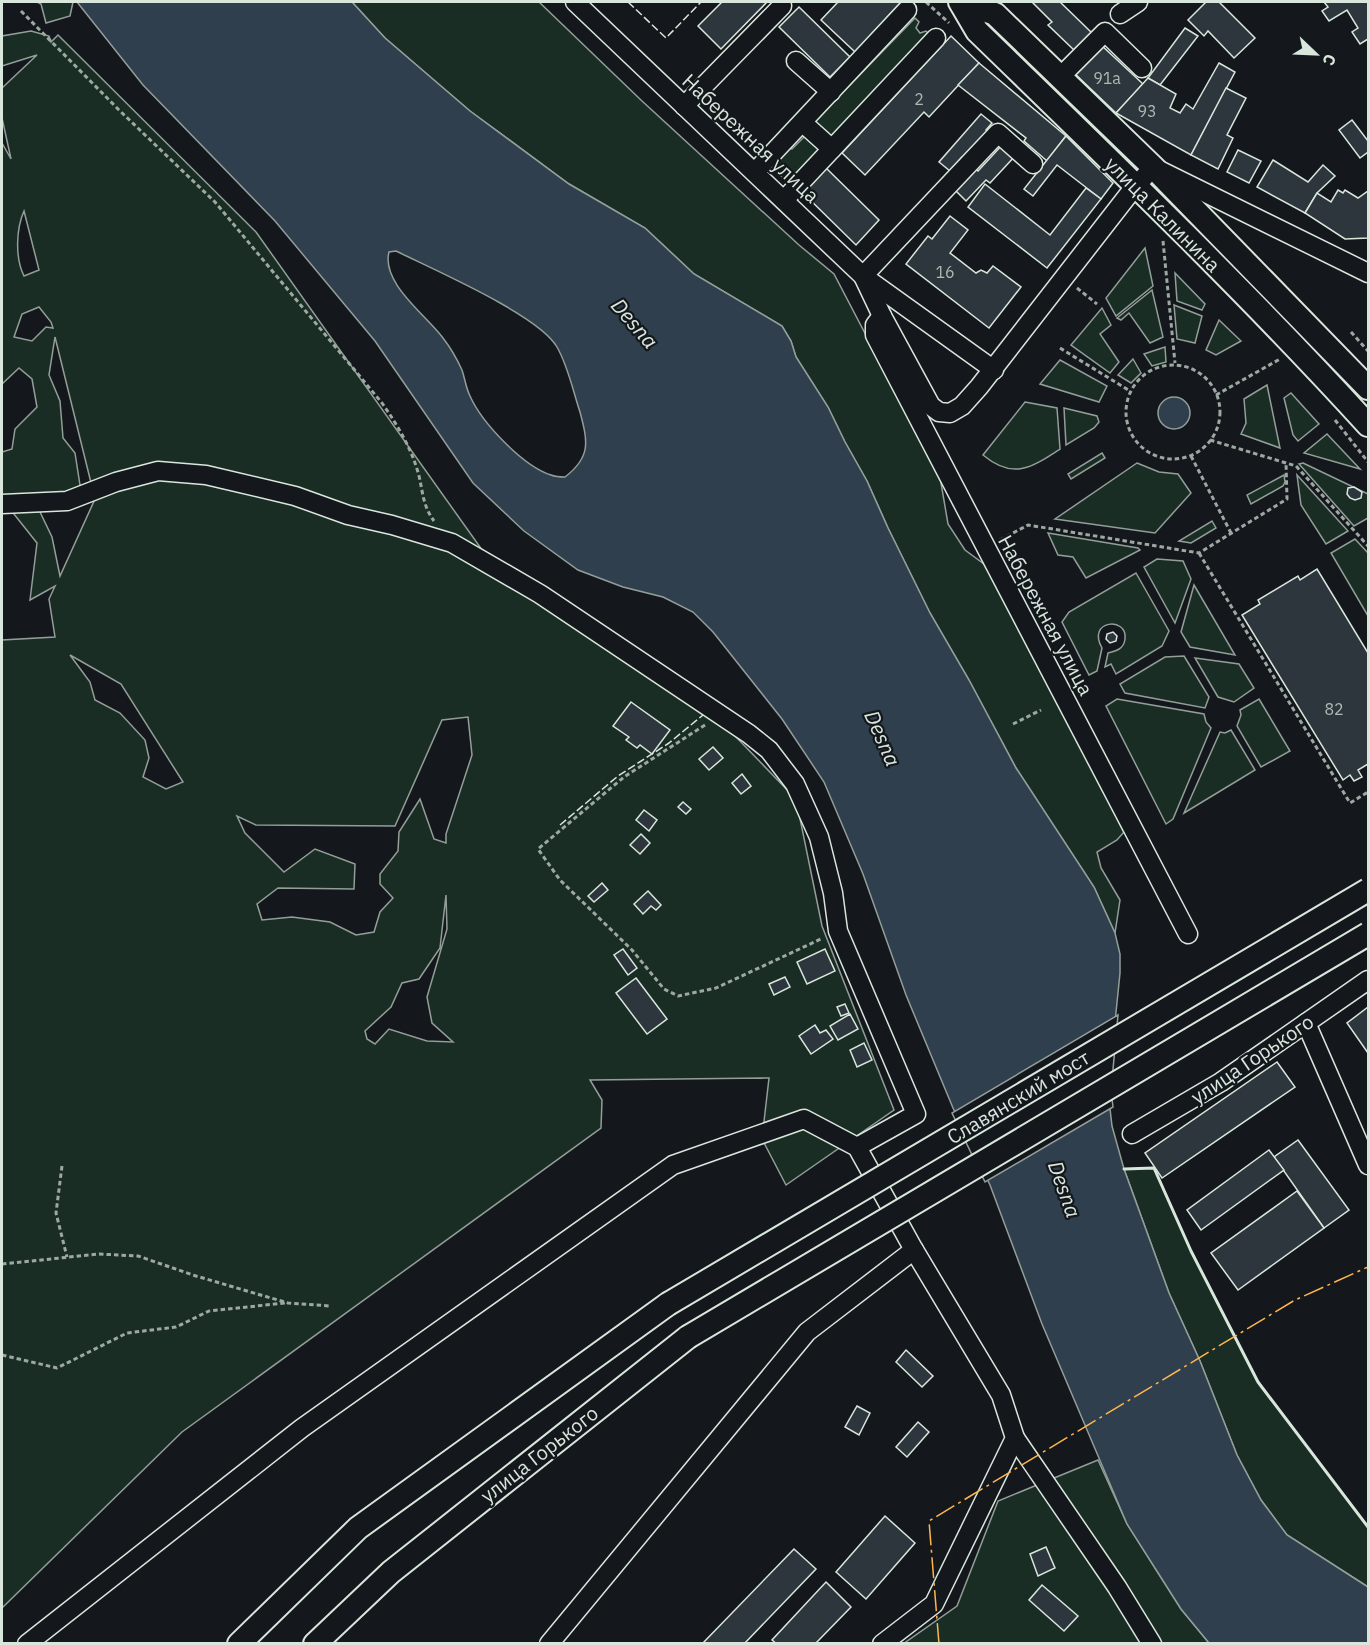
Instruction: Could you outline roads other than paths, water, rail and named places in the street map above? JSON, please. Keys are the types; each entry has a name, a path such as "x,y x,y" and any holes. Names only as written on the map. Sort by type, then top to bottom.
{"main road":[{"name":"улица Калинина","path":"961,2 995,14 1153,167 1368,388"},
{"name":"улица Калинина","path":"961,2 977,31 1136,186 1314,366 1368,425"},
{"name":"Славянский мост","path":"239,1644 358,1528 668,1304 1368,890"},
{"name":"Славянский мост","path":"688,1337 1368,934"},
{"name":"улица Горького","path":"315,1644 391,1572 688,1337"}],"street":[{"name":"Набережная улица","path":"575,2 785,199 863,276 931,406 939,412 950,413 962,406 994,370"},
{"path":"1120,14 1138,2"},
{"path":"684,106 782,6"},
{"path":"755,172 907,10"},
{"path":"1060,76 1105,32 1142,68"},
{"path":"785,199 936,38"},
{"path":"796,61 831,92"},
{"path":"803,123 832,149"},
{"path":"1033,164 998,133 863,276 994,370 1046,299 1153,167 1368,273"},
{"name":"Набережная улица","path":"882,316 875,325 875,335 1188,934"},
{"path":"2,504 67,501 117,482 158,471 206,475 295,496 348,515 452,543 540,594 769,750 795,784 819,837 833,893 838,932 916,1114 857,1147"},
{"name":"улица Горького","path":"1132,1134 1221,1082 1368,980"},
{"path":"1306,1023 1368,1165"},
{"path":"27,1644 302,1428 674,1165 804,1119 857,1147 914,1250 1001,1395 1015,1438 1117,1587 1152,1644"},
{"path":"549,1644 807,1332 914,1250"},
{"path":"882,1644 934,1604 1015,1438"}],"water":[{"name":"Desna","path":"77,2 352,2 385,38 470,111 569,184 645,228 694,274 782,326 791,341 796,357 828,407 867,481 930,613 1016,768 1094,887 1115,933 1120,954 1120,973 1108,1091 1112,1126 1124,1169 1169,1293 1200,1361 1237,1455 1261,1500 1287,1535 1368,1587 1368,1643 1209,1643 1181,1609 1127,1524 1042,1324 990,1185 953,1108 906,995 863,874 824,782 782,719 713,632 693,612 663,597 623,587 578,570 524,531 473,483 375,341 275,221 143,85","holes":["396,251 508,307 546,334 557,347 570,379 586,440 583,456 565,477 551,475 528,463 504,442 484,418 467,390 462,370 451,349 398,287 388,264 389,252"]},
{"path":"1174,397 1185,402 1190,413 1185,424 1174,429 1163,424 1158,413 1163,402"}]}
